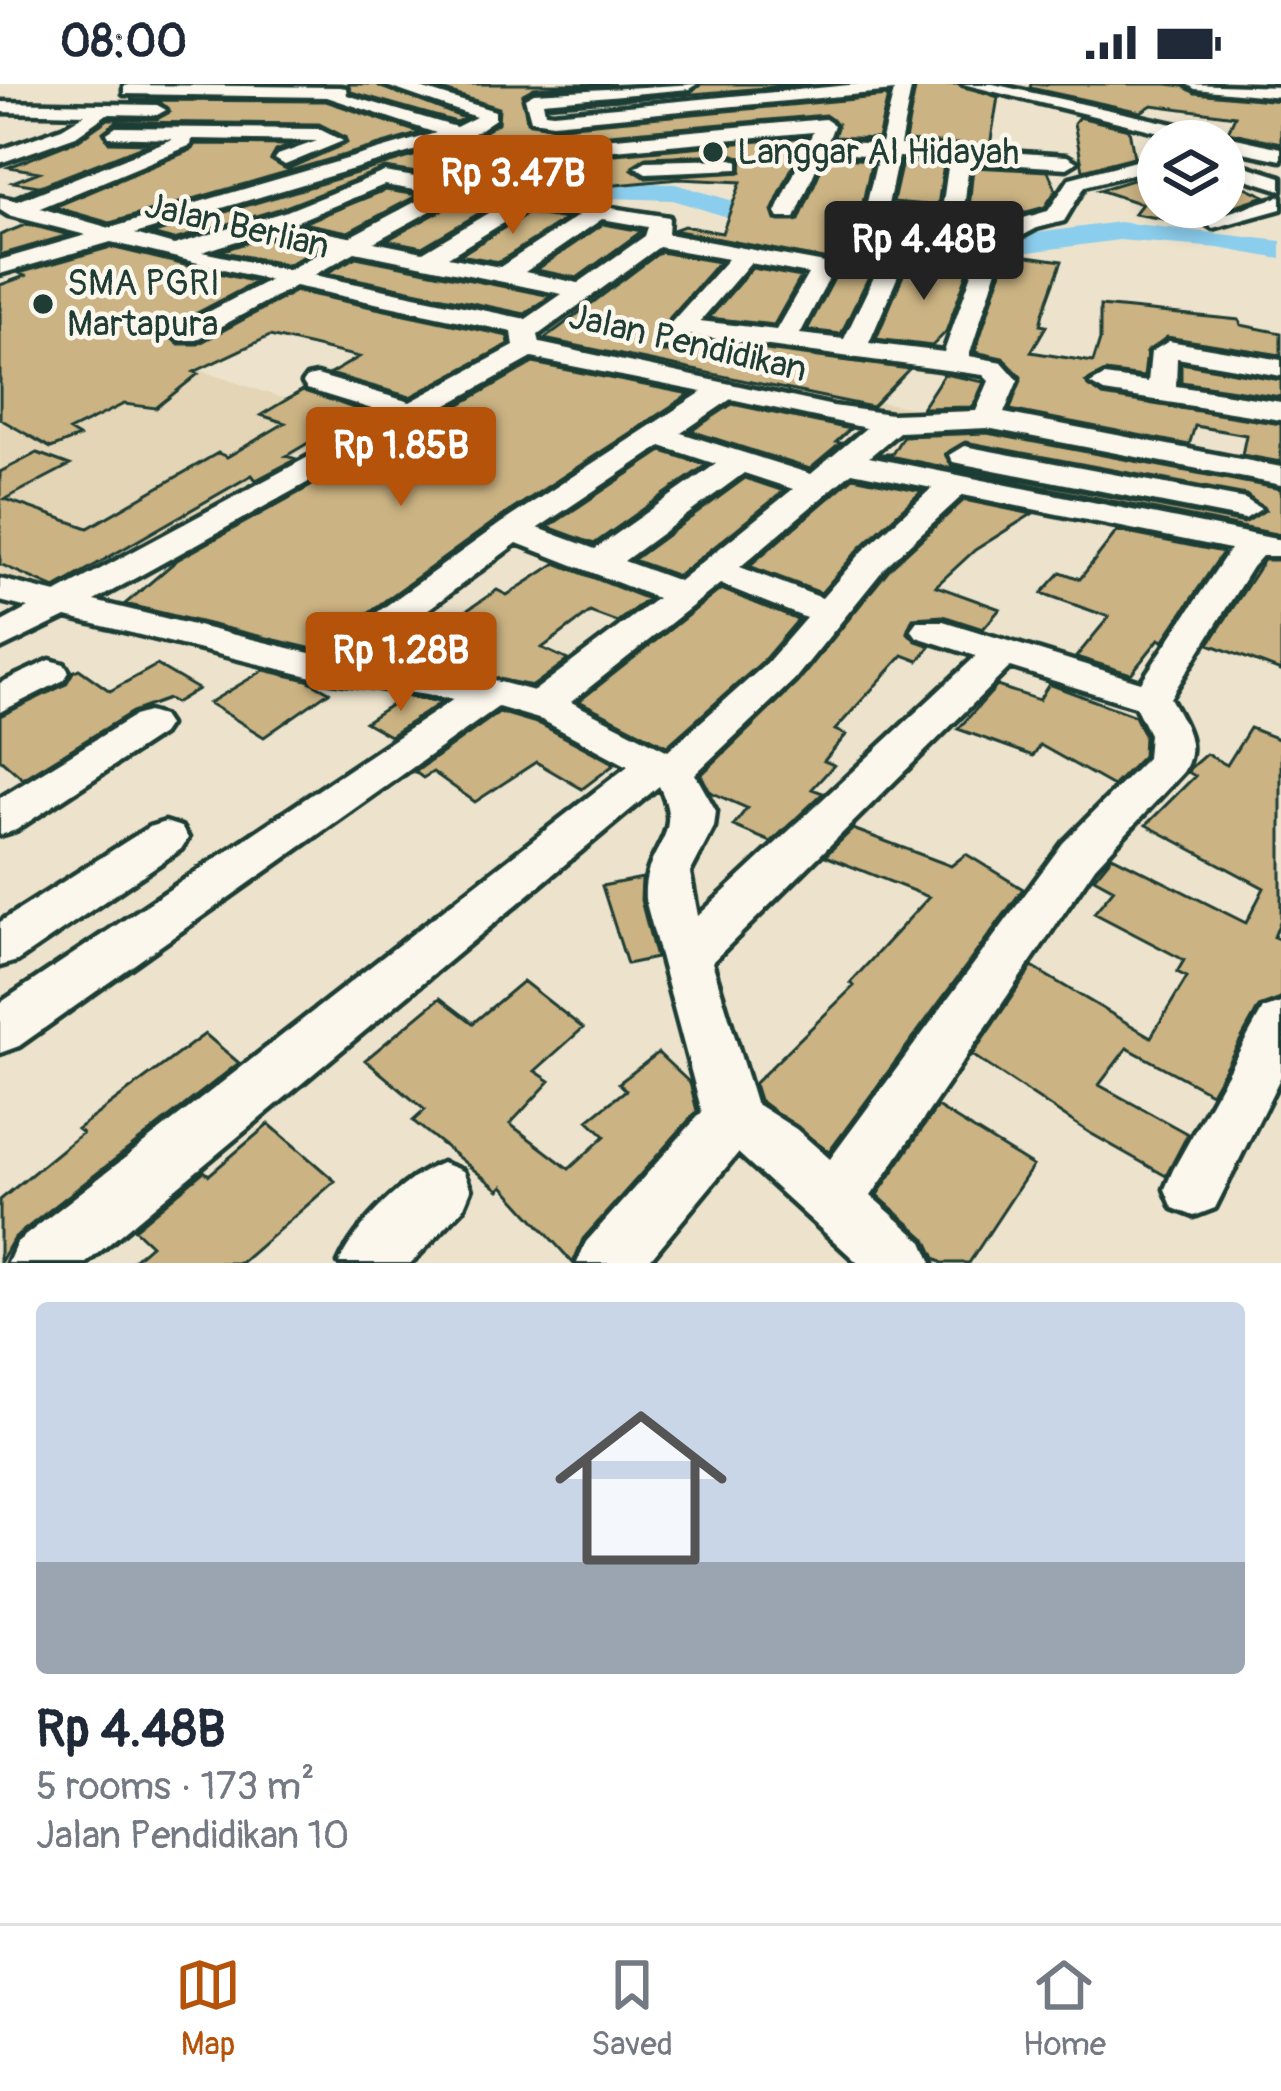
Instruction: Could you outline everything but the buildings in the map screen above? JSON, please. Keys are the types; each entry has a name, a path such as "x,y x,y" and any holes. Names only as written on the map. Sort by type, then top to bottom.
{"street":[{"path":"0,267 403,159 482,124 489,116 389,84"},
{"path":"689,84 534,98 537,116 553,124 659,120 834,98 904,84 901,150"},
{"path":"874,219 927,84"},
{"path":"971,84 1082,100 1137,121"},
{"path":"1195,84 1281,92"},
{"path":"1227,120 1245,86"},
{"path":"0,157 69,132 134,87 251,87 455,133 494,152 522,154 825,125"},
{"path":"994,112 996,89"},
{"path":"553,124 834,98"},
{"path":"787,213 834,98"},
{"path":"784,339 854,279 896,253 912,247 993,248 1029,223 1056,216 1069,154 1064,109 1082,100"},
{"path":"0,107 331,107 403,159"},
{"path":"8,209 201,133 331,107"},
{"path":"261,166 334,141 331,107"},
{"path":"1147,120 1158,107"},
{"path":"0,134 30,108"},
{"path":"659,120 685,140 693,166"},
{"path":"96,148 125,133 201,133"},
{"path":"0,134 47,138"},
{"path":"627,169 727,169 743,134"},
{"path":"991,156 993,134"},
{"path":"818,146 991,156 1069,154 1137,165"},
{"path":"1245,146 1280,152"},
{"path":"960,154 978,180"},
{"path":"953,210 978,180 1069,154"},
{"path":"175,253 382,179 403,159"},
{"path":"187,334 497,168"},
{"path":"1245,171 1281,184"},
{"path":"0,250 239,173"},
{"path":"428,260 560,177"},
{"path":"382,179 597,213 744,256 814,266 854,279"},
{"path":"1245,202 1281,217"},
{"path":"1245,210 1281,202"},
{"name":"Jalan Berlian","path":"8,209 529,338"},
{"path":"505,275 597,213"},
{"path":"260,226 586,292"},
{"path":"529,338 658,231"},
{"path":"954,362 993,248"},
{"path":"652,372 682,326 744,256"},
{"path":"853,349 854,279"},
{"path":"682,326 992,368 1004,380 986,419"},
{"name":"Jalan Pendidikan","path":"0,638 414,412 529,338 724,392 891,423 986,419 1281,476"},
{"path":"1161,392 1164,352 1169,349 1281,368"},
{"path":"316,383 414,412"},
{"path":"1104,384 1281,411"},
{"path":"325,668 514,530 724,392"},
{"path":"556,711 548,700 716,570 891,423"},
{"path":"1017,466 1033,430"},
{"path":"658,435 818,487"},
{"path":"600,562 740,461"},
{"path":"849,461 960,470 1261,534"},
{"path":"39,1263 780,672 875,558 960,470 1017,466 1261,534"},
{"path":"514,530 682,595"},
{"path":"1150,698 1238,561 1261,534"},
{"path":"716,570 832,615"},
{"path":"0,590 325,668 492,692 556,711 664,769 694,811 692,827 667,873 669,898 733,1118 776,1147 866,1241 1079,855 1168,762 1170,734 1150,698 930,629"},
{"path":"686,957 1003,652"},
{"path":"0,700 50,672"},
{"path":"0,1031 492,692"},
{"path":"0,819 148,724"},
{"path":"0,947 165,838"},
{"path":"1194,1189 1281,1024"},
{"path":"608,1263 733,1118"},
{"path":"370,1263 442,1190"}],"shaded area":[{"path":"0,289 46,319 351,421 193,517 38,593 0,583"},
{"path":"672,366 931,411 926,419 835,411 667,371"}],"waterway":[{"path":"451,84 491,106 503,117 503,128 536,137 544,144 546,166 581,184 607,190 675,192 759,218 819,229 920,229 945,238 1014,245 1119,231 1281,250"}],"place":[{"name":"Langgar Al Hidayah","path":"713,152"},
{"name":"SMA PGRI Martapura","path":"43,304"}]}
